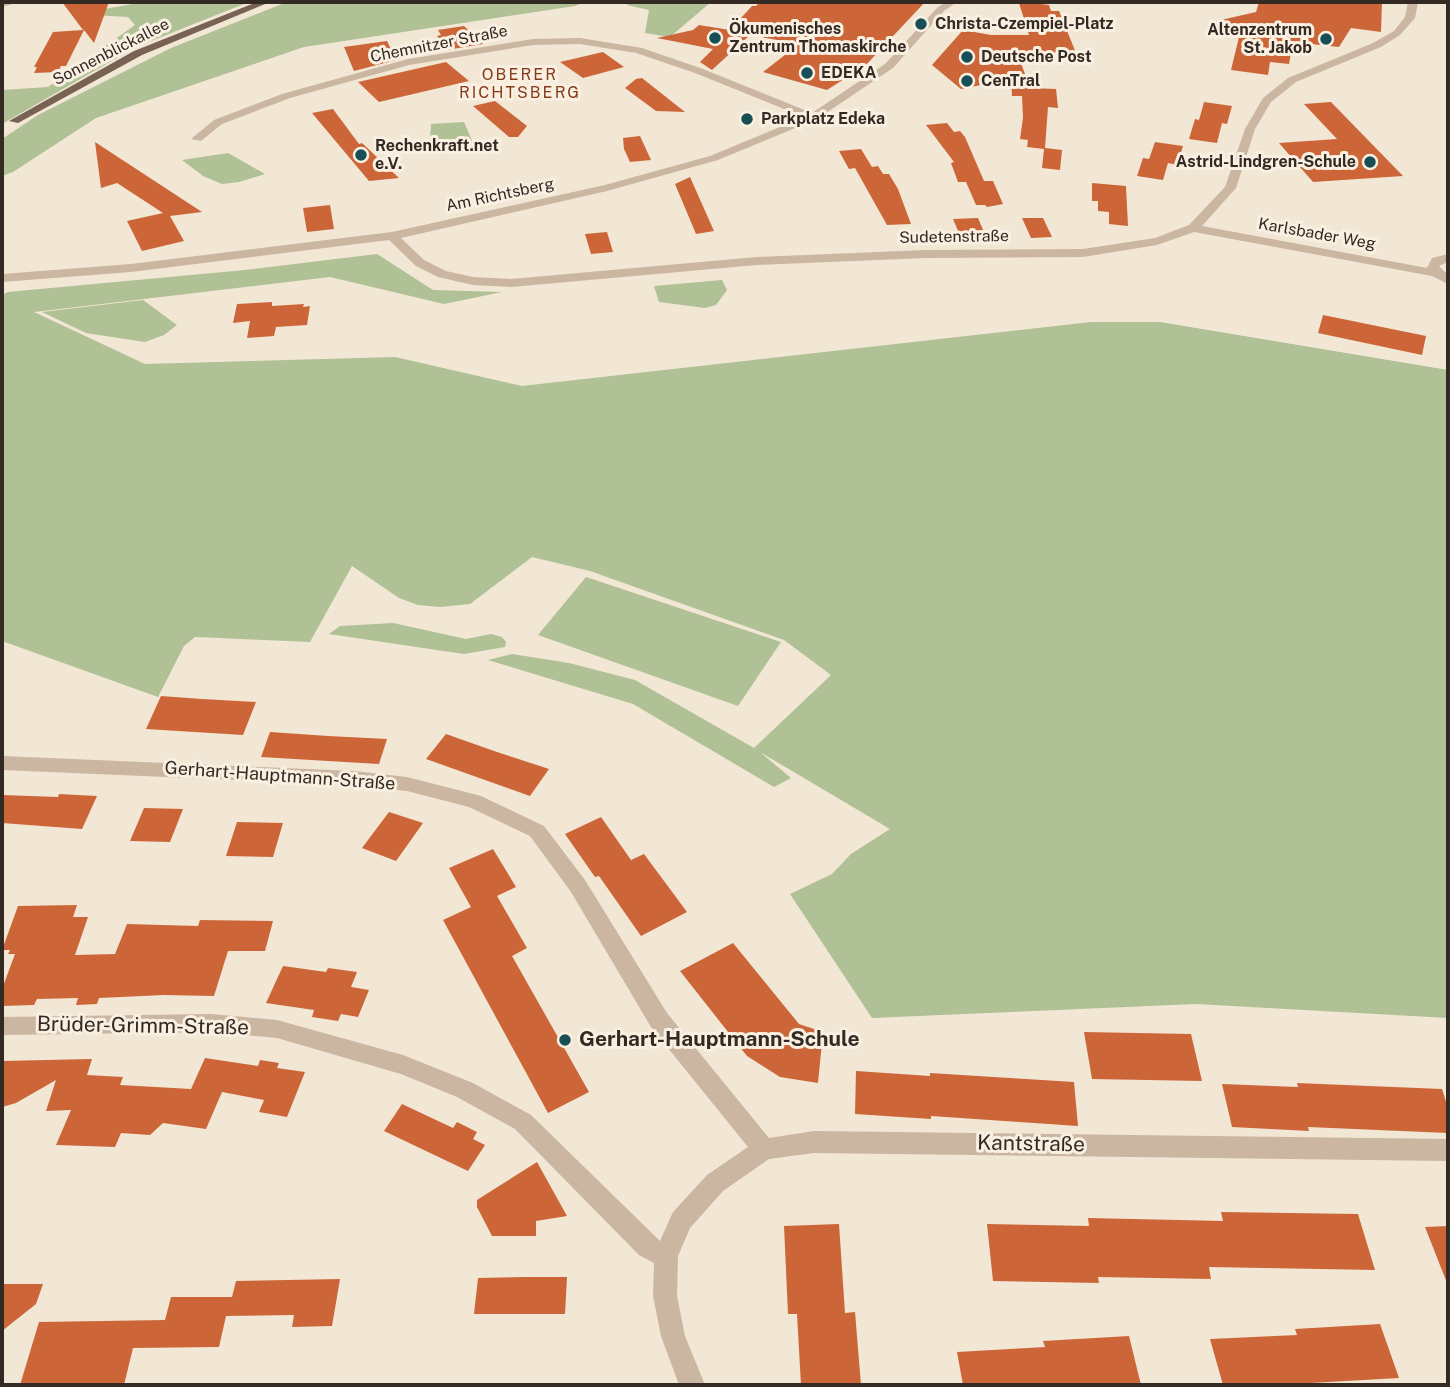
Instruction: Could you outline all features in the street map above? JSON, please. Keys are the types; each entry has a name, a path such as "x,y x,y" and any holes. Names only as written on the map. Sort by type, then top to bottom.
{"main road":[{"name":"Sonnenblickallee","path":"14,121 138,53 265,2"}],"street":[{"path":"2,4 14,2"},
{"name":"Am Richtsberg","path":"2,278 131,268 392,236 620,185 740,149 813,117 889,66 941,9 952,2"},
{"name":"Sudetenstraße","path":"392,236 420,263 442,274 473,281 511,283 771,261 927,254 1083,253 1157,241 1193,228 1230,188 1250,129 1267,100 1303,74 1377,45 1397,33 1410,18 1413,2"},
{"name":"Chemnitzer Straße","path":"197,139 218,122 286,96 408,62 533,42 580,41 638,50 699,71 813,117"},
{"name":"Karlsbader Weg","path":"1193,228 1436,273 1448,280"},
{"path":"1436,273 1433,266 1436,261 1448,258"},
{"name":"Gerhart-Hauptmann-Straße","path":"2,763 354,778 407,784 474,801 537,831 579,886 659,1020 764,1149"},
{"name":"Brüder-Grimm-Straße","path":"2,1026 211,1023 277,1029 402,1065 465,1090 523,1122 647,1247 666,1256"},
{"name":"Kantstraße","path":"666,1256 681,1220 715,1183 764,1149 814,1142 1448,1150"},
{"path":"666,1256 665,1296 673,1336 692,1385"}],"green space":[{"path":"144,2 249,2 136,47 2,124 2,90 48,87 135,25 128,17 76,14"},
{"path":"287,2 585,2 575,6 304,47 96,118 13,172 2,176 2,139 38,115 171,48"},
{"path":"629,2 711,2 670,37 645,33 649,10 627,5"},
{"path":"464,122 476,150 429,153 431,124"},
{"path":"228,153 265,174 222,184 203,176 182,160"},
{"path":"377,254 433,290 502,292 444,304 330,277 34,312 145,364 395,357 522,386 1091,322 1160,322 1448,370 1448,1018 1196,1004 872,1018 790,894 832,874 851,854 890,829 760,752 791,778 774,787 633,704 488,660 512,654 569,663 635,680 754,748 831,675 784,640 590,571 532,557 470,604 440,607 418,605 399,598 352,566 310,642 195,637 184,646 158,697 2,641 2,295 8,292 245,270"},
{"path":"722,280 727,290 716,305 705,308 659,302 654,286"},
{"path":"143,300 177,325 164,335 145,342 86,333 42,312"},
{"path":"586,577 781,642 738,706 538,635"},
{"path":"393,623 466,639 491,634 502,637 506,642 505,647 464,654 329,634 340,626"}],"building":[{"path":"62,2 109,2 94,43 84,30 66,66 61,66 58,72 34,73 37,67 34,67 53,32 83,30"},
{"path":"760,2 925,2 866,65 827,90 763,72 799,44 750,35 712,70 700,62 713,49 657,38 693,30 699,25 730,30 752,6"},
{"name":"Altenzentrum St. Jakob","path":"1259,2 1382,2 1381,32 1351,28 1339,47 1293,42 1289,64 1270,62 1268,75 1231,70 1239,37 1212,22 1256,12"},
{"path":"1019,3 1049,5 1051,11 1059,11 1076,53 1017,52 1030,88 1056,89 1058,108 1048,107 1045,148 1062,150 1060,170 1042,168 1044,149 1027,147 1028,140 1020,139 1022,96 1012,96 1011,79 961,89 932,65 963,30 991,35 1029,35"},
{"path":"464,26 483,44 446,50 437,36 441,35 438,30"},
{"path":"387,41 396,60 354,71 344,47"},
{"path":"603,52 624,67 583,78 560,62"},
{"path":"446,62 469,81 379,102 358,82"},
{"path":"642,78 685,112 656,111 625,88 636,79"},
{"path":"495,101 527,126 518,137 509,137 473,106"},
{"path":"1204,102 1232,106 1227,124 1222,123 1217,143 1189,139 1195,119 1199,120"},
{"path":"1331,102 1403,176 1313,182 1279,143 1337,139 1304,104"},
{"path":"333,109 359,144 362,143 399,178 369,181 312,113"},
{"path":"947,123 954,132 960,131 965,137 984,181 993,181 1003,204 987,207 976,205 966,182 958,182 951,163 954,162 926,125"},
{"path":"640,136 651,160 630,162 624,149 623,138"},
{"path":"95,142 202,212 170,216 184,241 142,251 127,221 163,213 117,183 101,188"},
{"path":"1155,142 1183,146 1177,165 1168,163 1163,180 1137,176 1143,158 1149,159"},
{"path":"861,149 872,167 878,166 883,174 889,174 898,189 911,224 887,225 855,168 849,169 839,151"},
{"path":"690,177 714,231 696,234 675,184"},
{"path":"1092,183 1126,186 1128,226 1109,224 1109,212 1098,211 1098,201 1092,201"},
{"path":"330,205 334,229 307,232 303,208"},
{"path":"978,218 986,237 961,238 953,219"},
{"path":"1022,218 1043,218 1052,237 1031,238"},
{"path":"607,232 613,252 591,254 585,234"},
{"path":"272,302 272,306 310,306 307,325 276,327 274,336 247,338 250,321 233,323 237,304"},
{"path":"1323,315 1426,336 1422,355 1318,333"},
{"path":"161,696 256,702 243,735 146,729"},
{"path":"270,732 387,739 379,764 261,757"},
{"path":"446,734 549,769 530,796 426,759"},
{"path":"59,794 97,796 82,829 2,823 2,795 58,797"},
{"path":"144,808 183,809 170,842 130,841"},
{"path":"389,812 423,823 396,861 362,848"},
{"path":"601,817 631,860 644,854 687,912 641,936 599,876 595,877 565,834"},
{"path":"237,822 283,823 273,857 226,856"},
{"path":"493,849 516,887 497,896 527,948 512,956 589,1092 548,1113 443,920 471,907 449,868"},
{"path":"77,905 73,917 88,917 75,955 115,954 127,924 198,926 200,920 273,921 265,951 228,951 214,996 99,998 97,1004 76,1005 78,998 37,999 34,1005 2,1006 2,989 15,954 8,954 10,950 2,950 18,906"},
{"path":"733,943 799,1024 823,1032 818,1083 780,1077 747,1056 680,971"},
{"path":"283,966 326,972 328,968 357,972 351,987 369,990 358,1017 341,1014 338,1021 312,1017 314,1010 266,1003"},
{"path":"1084,1032 1191,1034 1202,1081 1092,1079"},
{"path":"205,1058 258,1066 260,1060 279,1063 277,1068 305,1072 287,1117 259,1112 264,1100 222,1092 206,1129 163,1123 150,1135 121,1133 115,1147 56,1145 71,1110 46,1111 56,1080 16,1103 2,1107 2,1061 92,1059 87,1075 123,1077 120,1085 191,1089"},
{"path":"856,1071 1074,1082 1078,1126 855,1114"},
{"path":"1297,1083 1442,1089 1448,1108 1448,1133 1308,1127 1309,1131 1232,1127 1222,1084 1298,1087"},
{"path":"402,1104 453,1128 457,1122 477,1132 473,1139 485,1145 468,1171 384,1131"},
{"path":"537,1162 567,1216 536,1221 536,1236 492,1236 477,1207 477,1200"},
{"path":"1221,1212 1358,1214 1375,1270 1209,1267 1211,1279 1098,1277 1099,1283 993,1281 987,1224 1089,1226 1088,1218 1223,1221"},
{"path":"839,1224 845,1313 855,1312 861,1385 801,1385 797,1314 788,1314 784,1226"},
{"path":"1448,1226 1448,1282 1447,1283 1425,1227"},
{"path":"567,1277 565,1314 474,1314 478,1278"},
{"path":"340,1279 332,1326 292,1327 294,1315 226,1316 219,1347 133,1348 124,1385 20,1385 39,1322 165,1320 171,1297 232,1297 236,1281"},
{"path":"2,1284 43,1284 36,1304 2,1331"},
{"path":"1380,1324 1399,1378 1311,1383 1312,1385 1223,1385 1210,1339 1297,1335 1295,1329"},
{"path":"1129,1336 1141,1385 963,1385 957,1352 1045,1347 1043,1341"}],"place":[{"name":"Christa-Czempiel-Platz","path":"921,24"},
{"name":"Ökumenisches Zentrum Thomaskirche","path":"715,38"},
{"name":"Altenzentrum St. Jakob","path":"1326,39"},
{"name":"Deutsche Post","path":"967,57"},
{"name":"EDEKA","path":"807,73"},
{"name":"CenTral","path":"967,81"},
{"name":"Parkplatz Edeka","path":"747,119"},
{"name":"Rechenkraft.net e.V.","path":"361,155"},
{"name":"Astrid-Lindgren-Schule","path":"1370,162"},
{"name":"Gerhart-Hauptmann-Schule","path":"565,1040"}],"district":[{"name":"OBERER RICHTSBERG","path":"520,84"}]}
